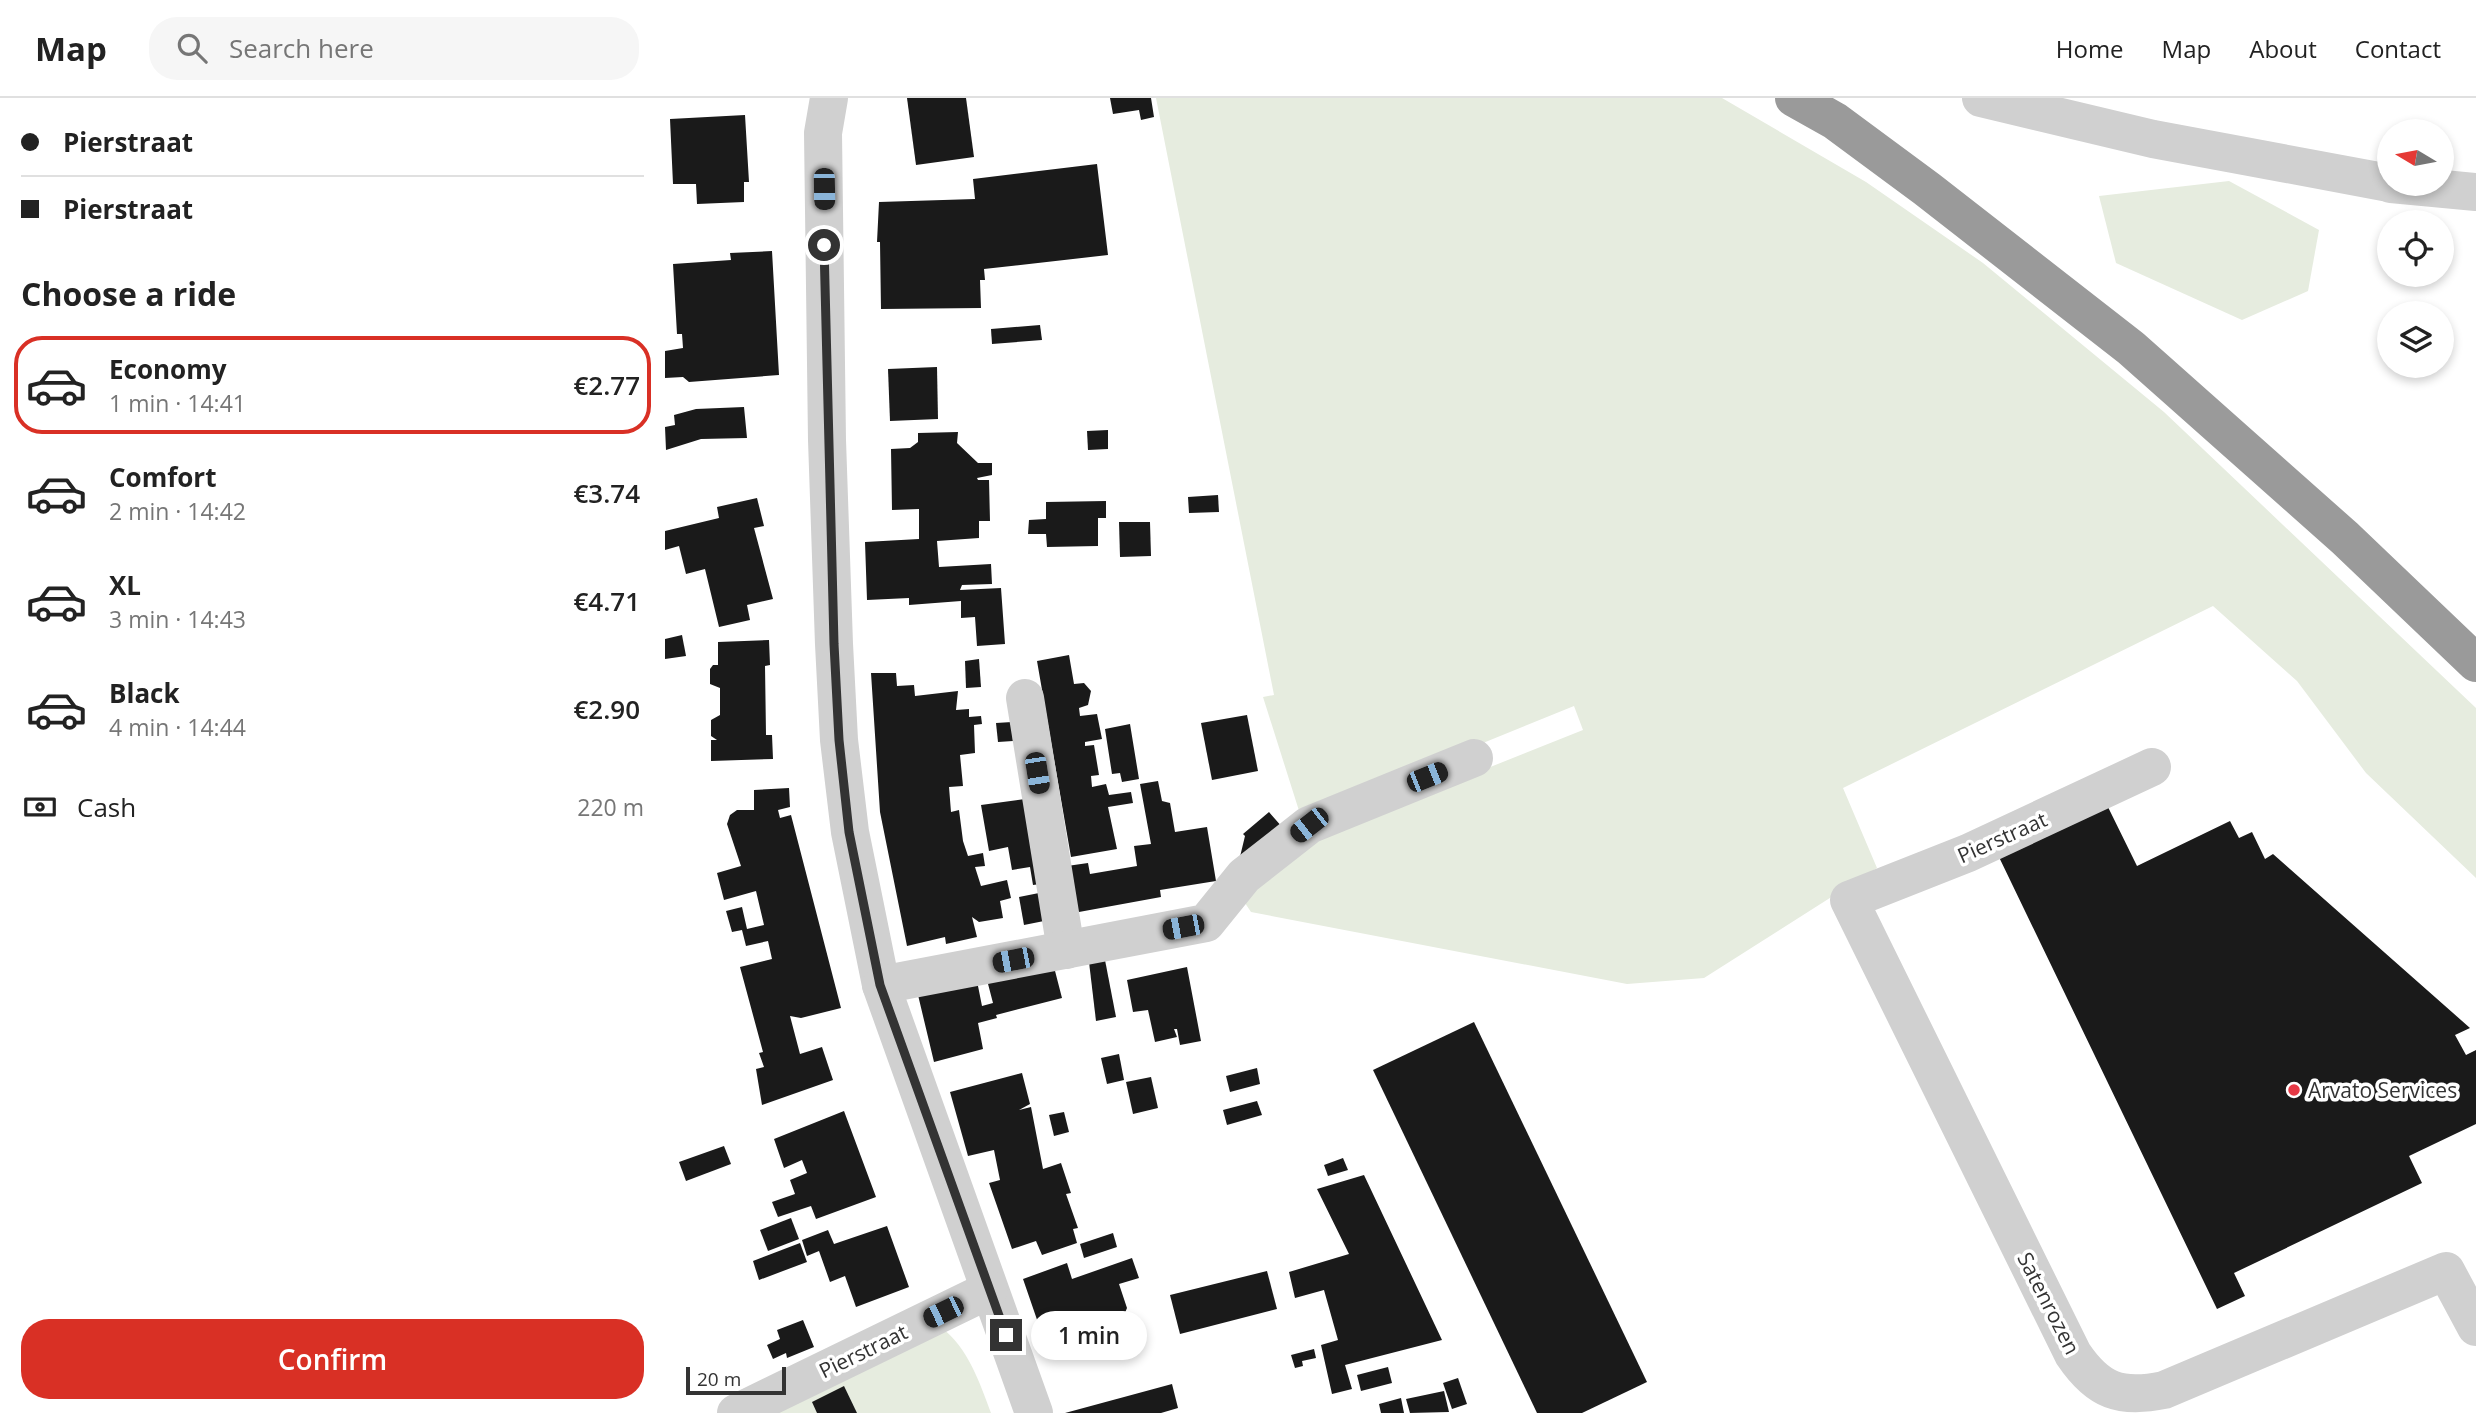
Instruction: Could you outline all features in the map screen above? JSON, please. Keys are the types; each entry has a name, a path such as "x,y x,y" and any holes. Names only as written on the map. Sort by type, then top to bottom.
{"highway":[{"path":"1794,98 1835,121 1927,189 2131,348 2345,538 2476,663"}],"street":[{"path":"829,98 823,133 827,440 839,740 849,832 880,985 1034,1413"},
{"path":"1981,98 2153,139 2377,181"},
{"path":"2454,190 2476,192"},
{"path":"1025,698 1066,950"},
{"path":"880,985 1206,923 1244,876 1309,825 1474,758"},
{"name":"Pierstraat","path":"1849,900 1968,853 2153,767"},
{"name":"Satenrozen","path":"1849,900 2073,1354 2098,1384 2127,1393 2164,1390 2446,1271 2467,1288 2476,1327"},
{"name":"Pierstraat","path":"736,1413 989,1290"}],"shaded area":[{"path":"1156,98 1722,98 1866,182 1983,263 2164,412 2476,708 2476,878 2366,773 2297,681 2213,606 1843,788 1877,868 1704,978 1627,984 1251,912 1241,897 1300,843 1583,730 1574,706 1301,817 1263,697 1274,695"},
{"path":"2229,181 2319,230 2308,291 2242,320 2116,263 2099,196"},
{"path":"942,1328 966,1356 978,1378 991,1413 766,1413"}],"building":[{"path":"907,98 966,98 974,157 916,165"},
{"path":"1110,98 1151,98 1154,117 1141,120 1139,110 1113,114"},
{"path":"745,115 749,182 744,182 744,202 697,204 696,184 673,184 670,119"},
{"path":"1097,164 1108,255 984,269 985,280 980,280 981,308 881,309 880,242 877,242 879,202 975,199 973,179"},
{"path":"772,251 779,375 689,382 683,377 665,378 665,351 683,348 682,334 677,334 673,264 731,260 730,253"},
{"path":"1040,325 1042,340 992,344 991,329"},
{"path":"937,367 938,419 890,421 888,369"},
{"path":"744,407 747,438 701,439 666,450 665,427 675,425 674,415 696,409"},
{"path":"1108,430 1108,449 1088,450 1087,431"},
{"path":"958,432 957,443 978,463 992,463 992,475 977,478 989,480 990,521 979,521 979,538 937,541 939,567 991,564 992,584 962,585 960,590 1001,588 1005,644 977,646 975,617 961,618 961,601 909,605 909,598 867,600 865,542 919,539 919,509 892,510 891,449 910,448 918,442 918,433"},
{"path":"1218,495 1219,512 1189,513 1188,497"},
{"path":"757,498 764,526 754,528 773,599 747,605 750,620 719,627 705,569 686,574 679,546 665,550 665,531 719,518 717,507"},
{"path":"1106,501 1106,518 1098,518 1098,546 1047,547 1046,534 1028,534 1029,520 1046,519 1046,502"},
{"path":"1119,522 1150,522 1151,556 1120,557"},
{"path":"682,635 686,656 665,659 665,639"},
{"path":"769,640 770,665 765,666 766,735 772,735 773,759 711,761 711,740 717,740 711,736 711,720 720,715 720,688 710,684 710,669 713,665 718,665 718,642"},
{"path":"1069,655 1074,684 1084,683 1091,691 1088,705 1079,708 1080,716 1097,714 1102,739 1085,742 1085,746 1094,745 1099,775 1091,776 1092,787 1106,784 1109,795 1131,792 1133,803 1108,807 1117,849 1071,857 1037,661"},
{"path":"979,659 981,687 966,688 965,661"},
{"path":"871,673 896,673 897,686 914,685 915,696 958,691 956,710 969,709 969,717 981,716 982,724 974,725 975,753 960,755 963,786 949,787 951,812 959,810 968,856 983,853 985,866 975,867 981,886 1007,880 1011,898 1000,901 1003,918 979,922 972,917 977,937 946,944 945,937 907,946 880,812"},
{"path":"1247,715 1258,771 1212,780 1201,723"},
{"path":"1012,722 1013,741 998,742 996,723"},
{"path":"1130,724 1139,779 1122,782 1120,773 1112,774 1105,729"},
{"path":"1158,781 1162,801 1170,803 1175,832 1207,827 1216,881 1160,890 1161,897 1068,914 1060,867 1088,863 1090,874 1137,866 1134,846 1151,844 1140,784"},
{"path":"789,788 790,807 778,810 780,818 791,815 841,1008 801,1018 790,1016 800,1054 822,1047 833,1080 762,1105 756,1069 764,1067 759,1053 763,1052 740,967 772,959 768,941 746,946 742,930 732,932 726,911 742,907 747,929 764,925 756,891 724,900 717,873 741,866 727,824 730,815 737,810 754,810 754,790"},
{"path":"1032,798 1048,883 1033,885 1030,867 1012,870 1008,847 989,851 981,805"},
{"name":"Arvato Services","path":"2106,803 2137,866 2230,821 2239,838 2252,832 2265,859 2273,854 2470,1028 2455,1035 2466,1055 2476,1050 2476,1124 2409,1156 2422,1183 2234,1273 2245,1296 2217,1309 1998,855"},
{"path":"1269,812 1283,828 1238,865 1245,836 1243,834"},
{"path":"1049,891 1054,919 1024,925 1019,897"},
{"path":"1105,960 1116,1017 1096,1021 1089,962"},
{"path":"1054,967 1062,998 996,1015 997,1018 978,1023 983,1049 934,1062 918,995 977,981 982,1006 993,1003 987,980"},
{"path":"1187,967 1201,1041 1180,1045 1177,1029 1174,1029 1177,1037 1155,1042 1148,1010 1133,1012 1127,980"},
{"path":"1474,1022 1647,1382 1582,1413 1537,1413 1373,1070"},
{"path":"1119,1054 1124,1080 1107,1084 1101,1058"},
{"path":"1257,1068 1260,1084 1230,1092 1226,1076"},
{"path":"1022,1073 1030,1104 1019,1110 1031,1107 1043,1169 1061,1163 1071,1193 1066,1194 1078,1228 1073,1229 1077,1243 1042,1255 1036,1241 1012,1249 989,1183 1000,1180 994,1150 968,1156 950,1092"},
{"path":"1151,1077 1158,1108 1133,1114 1126,1082"},
{"path":"1257,1101 1262,1115 1227,1125 1223,1110"},
{"path":"844,1111 876,1197 816,1219 811,1206 778,1217 772,1202 795,1194 790,1180 807,1173 802,1160 784,1168 774,1139"},
{"path":"1064,1112 1069,1132 1054,1136 1049,1115"},
{"path":"724,1146 731,1164 686,1181 679,1162"},
{"path":"1343,1158 1348,1170 1328,1176 1324,1165"},
{"path":"1364,1175 1442,1340 1345,1365 1352,1389 1332,1394 1321,1345 1338,1340 1324,1290 1295,1298 1289,1272 1349,1254 1317,1189"},
{"path":"791,1218 799,1239 768,1251 760,1230"},
{"path":"887,1226 909,1287 856,1307 845,1276 830,1282 819,1251 807,1256 802,1240 828,1230 834,1244"},
{"path":"1113,1233 1117,1247 1084,1258 1080,1244"},
{"path":"800,1243 807,1262 759,1280 753,1261"},
{"path":"1132,1258 1139,1278 1119,1284 1127,1308 1122,1320 1075,1335 1074,1329 1044,1340 1023,1279 1067,1263 1072,1279"},
{"path":"1267,1271 1277,1309 1180,1334 1170,1295"},
{"path":"803,1320 814,1347 787,1358 786,1353 773,1359 767,1345 780,1339 777,1330"},
{"path":"1314,1349 1316,1358 1302,1361 1303,1366 1295,1368 1291,1355"},
{"path":"1388,1367 1392,1383 1361,1391 1357,1375"},
{"path":"1458,1378 1467,1404 1452,1409 1443,1383"},
{"path":"1172,1384 1178,1408 1161,1413 1065,1413"},
{"path":"844,1386 857,1413 817,1413 812,1402"},
{"path":"1444,1391 1449,1412 1410,1413 1406,1399"},
{"path":"1401,1398 1404,1413 1381,1413 1379,1404"}],"place":[{"name":"Arvato Services","path":"2294,1090"}],"route":[{"path":"824,245 834,644 839,740 849,832 880,985 1006,1335"}]}
